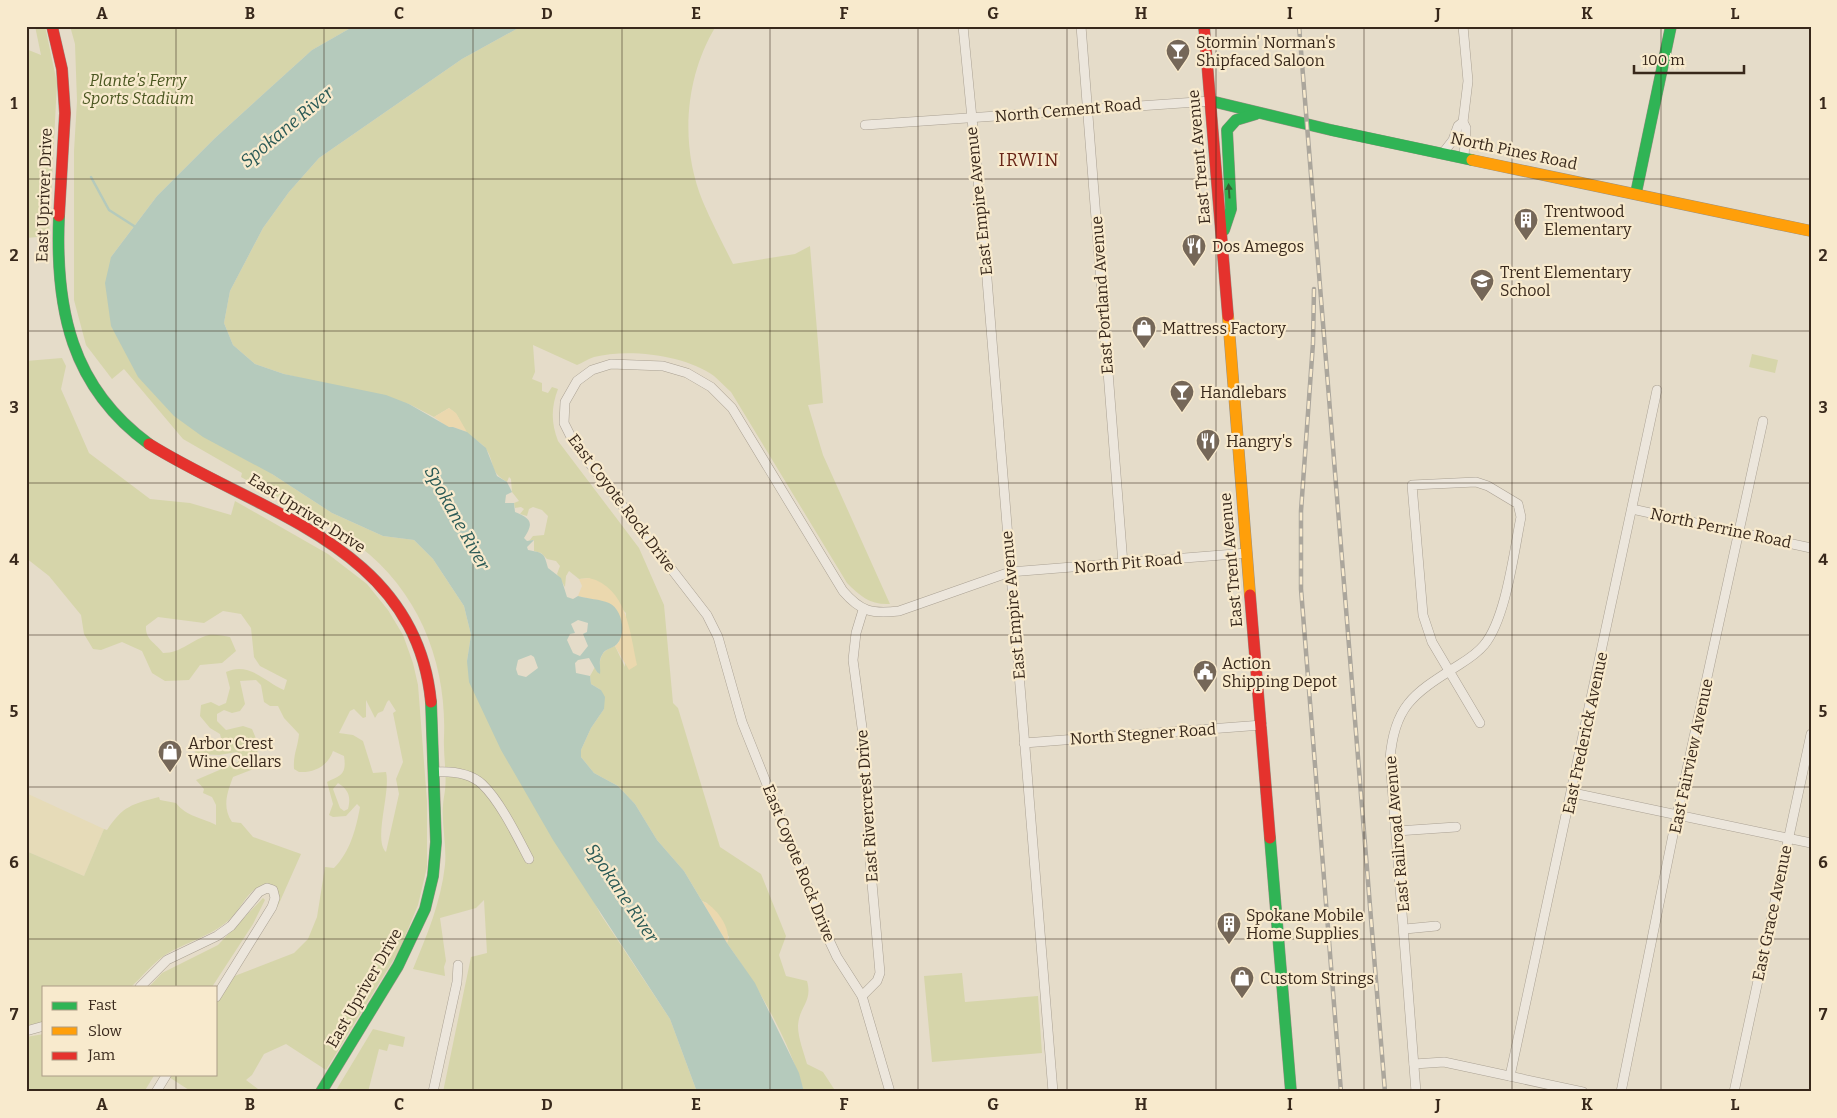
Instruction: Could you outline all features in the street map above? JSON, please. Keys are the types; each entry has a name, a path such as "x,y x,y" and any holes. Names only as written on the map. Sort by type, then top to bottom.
{"main road":[{"name":"East Upriver Drive","path":"52,26 59,49 64,88 57,257 58,289 67,331 81,366 109,407 144,441 179,462 247,494 312,532 354,560 377,579 391,595 412,628 426,666 430,687 434,772 435,858 425,908 404,956 321,1092"},
{"name":"East Trent Avenue","path":"1204,26 1291,1092"},
{"path":"1636,193 1671,26"},
{"name":"North Pines Road","path":"1211,101 1443,153 1811,231"},
{"path":"1222,238 1231,209 1227,130 1232,123 1240,118 1261,113"}],"street":[{"name":"East Empire Avenue","path":"963,26 984,242 1053,1092"},
{"name":"East Portland Avenue","path":"1081,26 1123,564"},
{"path":"1463,26 1468,81 1463,122 1466,128 1464,157"},
{"name":"North Cement Road","path":"865,125 1087,108 1211,101"},
{"path":"1443,153 1453,140 1458,126 1463,122"},
{"name":"East Coyote Rock Drive","path":"863,610 843,591 732,408 711,387 687,373 663,366 611,364 592,370 577,381 565,402 564,423 574,443 707,615 714,630 742,722 822,922 837,957 862,996 890,1092"},
{"name":"East Frederick Avenue","path":"1510,1076 1573,793 1657,390"},
{"name":"East Fairview Avenue","path":"1621,1092 1677,815 1764,421"},
{"name":"East Railroad Avenue","path":"1416,1092 1405,929 1390,759 1391,740 1396,722 1406,706 1423,687 1449,671 1479,650 1494,627 1521,517 1518,504 1488,486 1476,482 1412,485 1423,616 1432,642 1449,671"},
{"name":"North Perrine Road","path":"1632,509 1811,548"},
{"name":"North Pit Road","path":"1010,572 1247,553"},
{"path":"863,610 881,613 899,611 1010,572"},
{"name":"East Rivercrest Drive","path":"862,996 877,981 880,973 871,872 863,735 853,660 856,633 863,610"},
{"path":"1449,671 1480,722"},
{"name":"North Stegner Road","path":"1024,743 1262,725"},
{"name":"East Grace Avenue","path":"1734,1092 1811,734"},
{"path":"434,772 454,772 481,783 506,817 530,859"},
{"path":"1573,793 1811,843"},
{"path":"1396,831 1456,827"},
{"path":"141,986 167,960 217,936 231,926 259,892 267,888 273,890 275,898 268,914 218,995"},
{"path":"1405,929 1436,926"},
{"path":"433,1092 457,982 458,965"},
{"path":"26,1031 42,1027"},
{"path":"1414,1064 1444,1062 1510,1076 1552,1089 1582,1092"},
{"path":"156,1092 166,1076"}],"shaded area":[{"path":"26,793 104,829 84,876 26,851"}],"green space":[{"path":"35,26 45,26 57,83 49,236 26,238 26,49 41,55"},
{"name":"Plante's Ferry Sports Stadium","path":"70,26 354,26 312,50 215,138 157,196 111,257 272,474 332,513 383,536 414,540 433,559 464,606 471,635 467,661 601,915 670,1019 697,1092 443,1092 471,957 487,953 484,900 476,908 440,918 446,961 444,967 445,976 413,969 437,905 445,865 443,814 446,782 444,710 441,683 435,657 426,632 413,608 398,585 380,564 359,546 331,527 241,477 242,473 183,439 124,369 112,379 86,345 74,300 74,151 77,101 75,44"},
{"path":"522,26 716,26 705,46 697,68 689,113 691,159 703,202 733,264 795,254 810,246 823,403 808,405 823,455 890,604 877,603 866,599 847,583 731,392 714,376 688,363 656,355 608,354 594,357 577,365 533,345 535,372 532,379 542,383 542,391 548,393 552,387 558,389 553,415 558,441 639,548 664,605 673,703 678,708 720,847 761,874 786,936 779,955 786,976 807,981 808,994 799,1019 798,1031 807,1064 823,1072 836,1092 804,1092 790,1052 772,1014 727,943 729,937 707,903 702,901 684,871 657,840 635,804 618,786 594,773 581,757 581,750 591,728 604,709 601,690 591,684 590,676 595,667 597,672 600,668 600,660 607,649 615,646 625,667 626,613 589,578 579,579 569,571 566,576 565,587 557,574 560,566 556,561 547,559 541,553 534,551 534,540 529,541 533,536 544,535 548,516 542,510 533,507 529,509 527,516 520,514 524,509 521,507 515,508 514,503 519,501 512,492 511,479 509,477 507,482 498,476 487,450 467,433 458,417 449,408 434,417 409,404 284,374 255,364 233,345 224,323 230,291 263,228 289,192 319,158 462,59"},
{"path":"1752,354 1778,360 1775,373 1749,367"},
{"path":"62,358 66,366 61,389 89,453 150,499 190,503 231,515 235,501 328,554 367,584 388,610 403,635 413,663 418,685 427,801 427,867 418,905 399,951 326,1070 286,1044 264,1054 252,1075 246,1080 262,1092 192,1092 169,1077 218,1076 218,999 232,977 294,953 308,939 317,917 325,867 334,868 340,862 352,840 360,807 357,804 346,816 333,817 329,815 333,804 327,782 342,774 345,762 344,756 333,751 328,761 320,768 305,772 299,772 294,769 299,734 284,718 278,706 270,706 264,702 261,685 256,680 240,681 245,704 240,711 232,713 224,710 217,714 217,721 226,730 243,726 252,729 257,741 258,762 251,770 233,777 229,789 226,805 232,822 241,823 253,837 301,854 277,908 279,894 274,886 266,885 259,887 248,896 234,915 222,926 165,955 132,986 42,986 42,1022 26,1026 26,851 84,876 104,829 107,830 118,816 129,807 159,797 160,800 176,803 190,814 216,825 216,805 212,797 203,793 204,789 196,780 238,762 242,756 237,752 219,755 196,754 194,750 196,747 217,749 222,742 220,734 210,728 200,716 201,705 211,702 219,706 226,703 230,688 226,672 234,669 249,671 284,690 287,680 260,666 254,657 251,628 241,614 223,611 204,623 158,617 146,626 147,635 163,653 176,651 209,635 230,637 236,651 222,663 200,665 189,680 165,681 152,673 142,651 122,642 101,650 93,649 84,634 81,615 49,576 26,558 26,361","holes":["366,700 375,718 378,713 383,711 389,700 396,711 393,713 403,762 396,779 399,794 386,852 382,846 381,837 387,781 386,772 373,773 363,741 353,735 339,733 350,711 354,709 363,718 366,717","338,783 345,788 349,801 348,809 344,811 340,808 333,789"]},
{"path":"263,898 265,900 253,924 213,986 150,986 162,973 218,945"},
{"path":"962,973 965,1002 1038,996 1042,1053 932,1062 924,976"},
{"path":"373,1029 405,1037 403,1047 389,1044 387,1051 379,1049 368,1092 335,1092"},
{"path":"42,1034 42,1076 154,1076 144,1092 26,1092 26,1037"}],"sand":[{"path":"449,408 456,413 467,432 453,427 449,428 434,417"},
{"path":"589,578 602,583 612,591 625,613 637,665 629,670 615,646 619,642 608,603 578,596 582,586 579,579"},
{"path":"702,901 713,908 722,919 727,931 727,943"}],"water":[{"name":"Spokane River","path":"354,26 522,26 462,59 319,158 289,192 263,228 230,291 224,323 233,345 255,364 284,374 386,395 409,404 449,427 467,432 486,448 497,476 507,482 512,492 506,495 505,503 514,503 515,512 530,522 529,529 524,538 527,541 534,540 527,547 528,550 544,556 548,568 561,578 567,597 573,599 578,596 602,601 609,603 617,610 622,622 622,634 617,644 602,655 600,674 589,658 578,660 575,663 576,673 590,676 591,684 601,690 605,697 604,709 591,728 581,750 581,757 594,773 618,786 635,804 657,840 684,871 727,943 755,983 799,1073 804,1092 697,1092 670,1019 553,840 501,750 469,682 467,661 471,635 464,606 433,559 414,540 383,536 332,513 272,474 203,437 174,416 138,377 111,326 105,283 111,257 157,196 215,138 312,50","holes":["578,620 588,623 587,632 583,634 588,646 580,656 573,653 567,640 570,634 575,633 571,624","531,655 534,657 538,668 526,677 518,675 516,669 518,660"]}],"waterway":[{"path":"91,177 109,210 134,226"}],"railway":[{"path":"1299,26 1385,1092"},
{"path":"1314,289 1313,343 1301,511 1301,589 1341,1092"}],"traffic: fast":[{"path":"1636,193 1671,26"},
{"path":"1211,101 1331,130 1472,160"},
{"path":"1224,230 1231,209 1227,130 1236,120 1256,114"},
{"path":"59,216 60,283 65,314 73,343 85,371 101,397 123,422 149,444"},
{"path":"321,1092 398,966 425,909 433,876 436,842 431,702"},
{"path":"1270,838 1291,1092"}],"traffic: slow":[{"path":"1472,160 1811,231"},
{"path":"1228,316 1250,595"}],"traffic: jam":[{"path":"52,26 62,69 65,113 59,216"},
{"path":"1204,26 1228,316"},
{"path":"149,444 283,515 326,541 365,570 396,606 419,649 431,702"},
{"path":"1250,595 1270,838"}],"place":[{"name":"Stormin' Norman's Shipfaced Saloon","path":"1178,72"},
{"name":"Trentwood Elementary","path":"1526,241"},
{"name":"Dos Amegos","path":"1194,267"},
{"name":"Trent Elementary School","path":"1482,302"},
{"name":"Mattress Factory","path":"1144,349"},
{"name":"Handlebars","path":"1182,413"},
{"name":"Hangry's","path":"1208,462"},
{"name":"Action Shipping Depot","path":"1205,693"},
{"name":"Arbor Crest Wine Cellars","path":"170,773"},
{"name":"Spokane Mobile Home Supplies","path":"1229,945"},
{"name":"Custom Strings","path":"1242,999"}],"district":[{"name":"IRWIN","path":"1029,160"}]}
